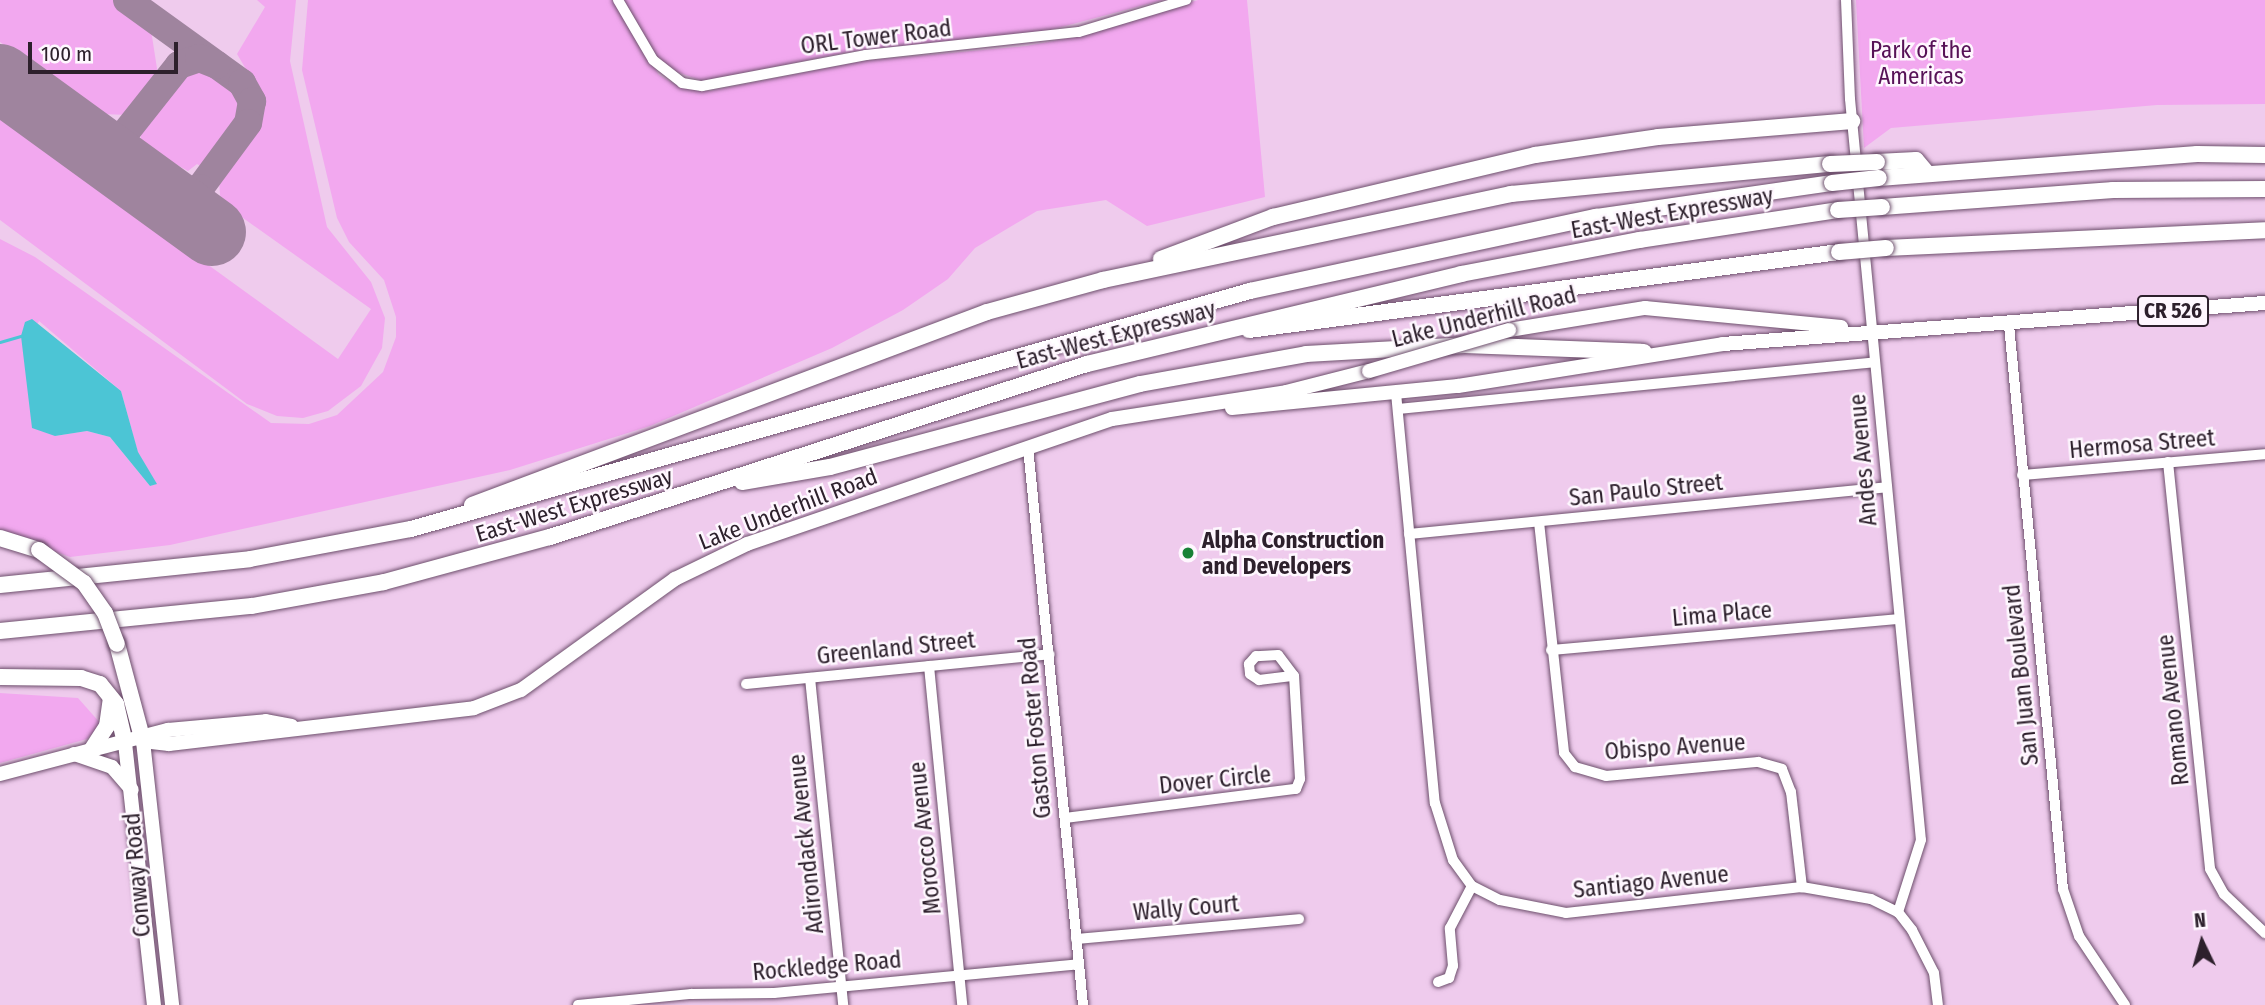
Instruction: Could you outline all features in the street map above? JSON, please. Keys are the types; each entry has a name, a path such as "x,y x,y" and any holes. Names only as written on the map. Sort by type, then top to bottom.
{"highway":[{"path":"1103,280 1273,217 1521,158 1658,137 1852,121"},
{"path":"411,529 987,312 1103,280 1511,194 1830,164 1878,170 1916,160 1926,172 2265,155"},
{"name":"East-West Expressway","path":"0,585 250,559 411,529 650,464 1022,351 1250,291 1596,217 1832,183 1878,170"},
{"name":"East-West Expressway","path":"0,631 253,606 384,582 722,483 956,404 1212,332 1516,263 1838,210 2101,191 2265,189"},
{"path":"1212,332 1273,328 1839,252 2265,230"},
{"path":"722,483 778,480 1140,384 1306,354 1465,345 1644,352"},
{"path":"0,538 39,550 84,583 105,613 117,644 143,741"},
{"path":"0,677 81,678 111,695 125,743"},
{"path":"92,749 107,726 111,695"}],"main road":[{"name":"Lake Underhill Road","path":"1112,419 1396,393 1644,352 1871,330 2009,325 2265,303"},
{"name":"Lake Underhill Road","path":"0,774 92,749 125,743 143,741 169,744 301,727 421,718 497,699 527,686 675,579 713,559 1112,419 1286,392 1509,330 1645,308 1871,330"},
{"name":"Conway Road","path":"143,741 172,1005"},
{"name":"Conway Road","path":"125,743 133,791 154,1005"},
{"path":"72,754 112,767 133,791"}],"street":[{"name":"ORL Tower Road","path":"618,0 653,60 682,83 702,86 866,55 1079,32 1182,1"},
{"name":"Andes Avenue","path":"1846,0 1852,121 1921,840 1898,912"},
{"name":"San Juan Boulevard","path":"2009,325 2063,889 2080,936 2125,1005"},
{"path":"1398,409 1874,362"},
{"path":"1396,393 1435,803 1453,860 1472,886 1450,928 1453,966 1449,978 1438,982"},
{"name":"Gaston Foster Road","path":"1028,447 1083,1005"},
{"name":"Hermosa Street","path":"2022,475 2265,454"},
{"name":"Romano Avenue","path":"2168,462 2210,869 2224,894 2265,933"},
{"name":"San Paulo Street","path":"1409,534 1887,487"},
{"name":"Obispo Avenue","path":"1539,522 1564,753 1586,773 1606,776 1769,762 1782,769 1791,792 1802,887"},
{"name":"Lima Place","path":"1551,650 1898,619"},
{"name":"Greenland Street","path":"746,684 1050,654"},
{"name":"Morocco Avenue","path":"929,666 962,1005"},
{"name":"Dover Circle","path":"1065,818 1296,789 1300,779 1293,676"},
{"name":"Adirondack Avenue","path":"810,678 843,1005"},
{"name":"Santiago Avenue","path":"1472,886 1500,900 1566,913 1802,887 1871,899 1898,912"},
{"path":"1898,912 1923,946 1938,1005"},
{"name":"Wally Court","path":"1076,939 1299,919"},
{"name":"Rockledge Road","path":"578,1005 841,987 1079,964"}],"green space":[{"path":"0,0 113,0 151,30 158,75 130,115 100,114 0,42"},
{"path":"257,0 296,0 290,61 327,227 371,282 385,318 382,348 361,386 328,411 303,418 277,416 247,404 0,220 0,114 338,359 371,309 222,203 220,195 219,179 261,112 259,91 237,54 265,7"},
{"path":"308,0 612,0 659,75 678,86 710,91 862,61 1026,46 1081,36 1198,0 1247,0 1265,197 1147,226 1106,200 1037,211 975,248 948,279 903,310 832,348 650,426 510,470 170,545 70,557 0,531 0,239 35,257 271,423 309,424 337,415 383,372 396,337 396,317 384,280 349,242 337,218 302,70","holes":["39,321 121,391 138,453 156,484 150,486 110,437 87,431 55,436 25,351"]},
{"path":"624,0 1163,0 1035,34 853,51 703,81 671,70 653,53"},
{"name":"Park of the Americas","path":"1856,0 2265,0 2265,104 2157,105 1891,128 1864,148"},
{"path":"192,67 209,69 234,88 244,107 204,168 197,164 188,171 143,146 140,134 179,76"},
{"path":"0,693 78,698 101,724 87,739 0,763"}],"water":[{"path":"32,319 121,391 138,452 157,484 150,486 110,437 87,431 55,436 32,428 21,336 25,322"}],"waterway":[{"path":"0,342 21,336"}],"taxiway":[{"path":"127,0 242,83 252,101 248,123 200,188 174,195 148,186"},
{"path":"82,137 102,142 122,137 179,65 199,58 217,65"}],"runway":[{"path":"0,78 212,232"}],"place":[{"name":"Alpha Construction and Developers","path":"1188,553"}]}
